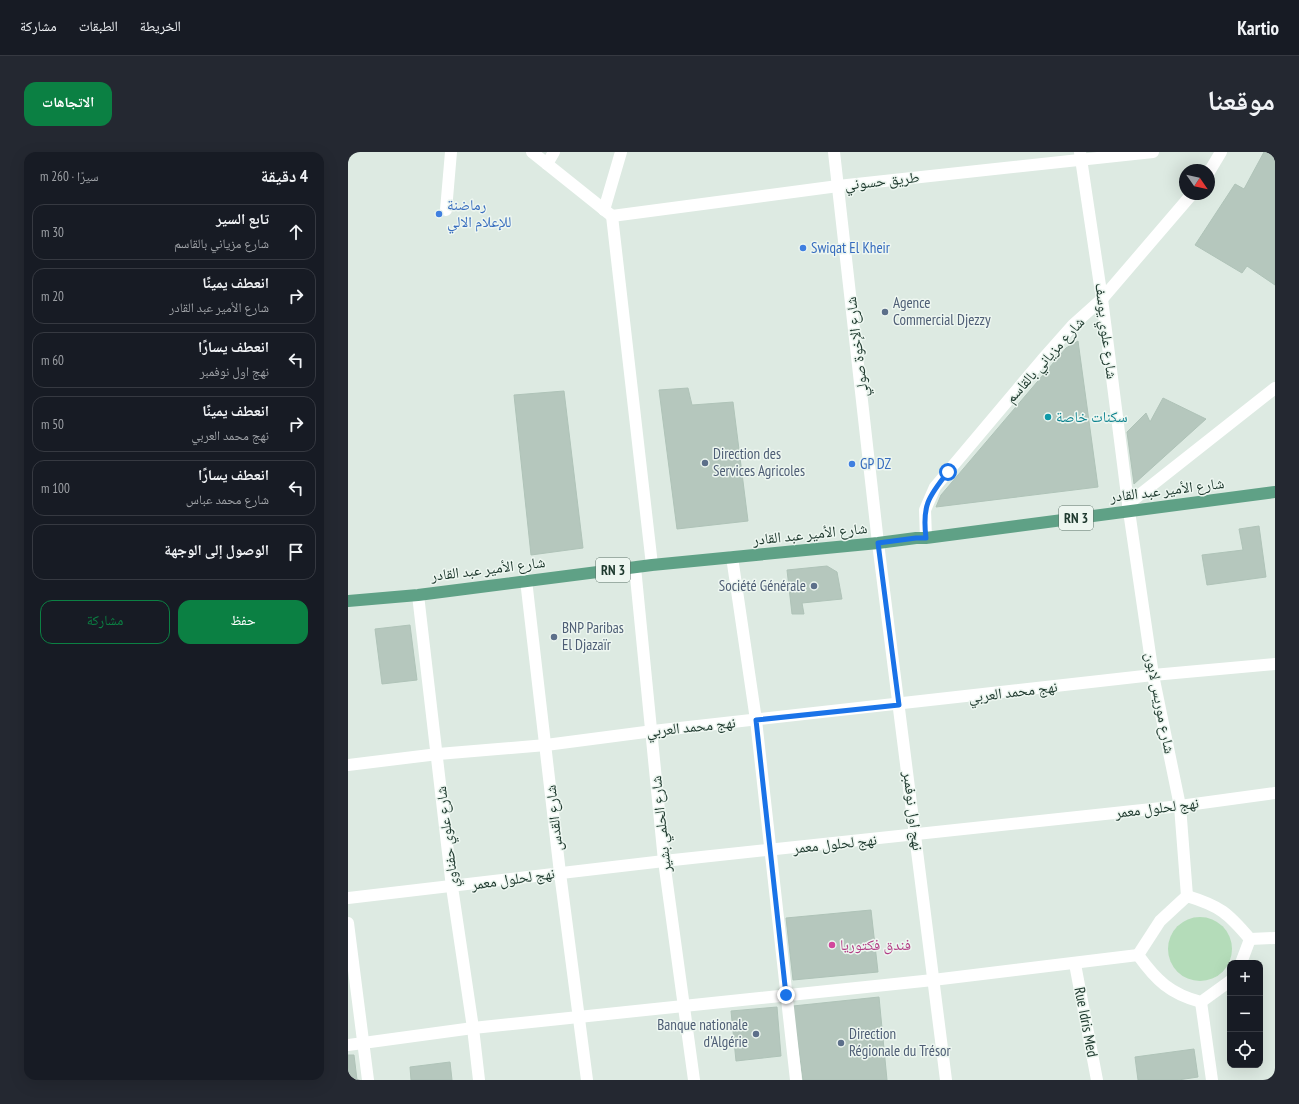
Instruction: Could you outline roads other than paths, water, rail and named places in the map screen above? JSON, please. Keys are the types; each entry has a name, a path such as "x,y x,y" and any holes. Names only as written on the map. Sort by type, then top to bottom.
{"main road":[{"name":"شارع الأمير عبد القادر","path":"348,601 418,594 652,565 926,538 1128,507 1275,492"}],"street":[{"path":"446,210 452,152"},
{"path":"532,152 608,213"},
{"path":"547,164 554,152"},
{"path":"621,152 608,213 652,565"},
{"name":"شارع الإخوة صولي","path":"834,152 878,543"},
{"name":"طريق حسوني","path":"608,213 1080,156 1153,152"},
{"path":"1214,164 1221,152"},
{"name":"شارع علوي يوسف","path":"1080,156 1102,299 1128,507"},
{"name":"شارع مزياني بالقاسم","path":"926,538 925,510 935,488 1042,360 1073,325 1102,299 1187,200"},
{"path":"1128,507 1275,388"},
{"name":"شارع موريس لابون","path":"1128,507 1153,675 1180,806 1187,896"},
{"name":"نهج اول نوفمبر","path":"878,543 946,1080"},
{"path":"732,557 756,720 796,1080"},
{"name":"شارع الحلمي بشير","path":"635,567 664,861 694,1080"},
{"name":"شارع القدس","path":"526,580 560,873 587,1080"},
{"name":"شارع علوي حفناوي","path":"418,594 438,754 452,887 473,1028 479,1080"},
{"name":"نهج محمد العربي","path":"348,765 438,754 546,745 652,731 899,705 1153,675 1275,664"},
{"name":"نهج لحلول معمر","path":"348,898 664,861 916,836 1180,806 1275,793"},
{"path":"348,1045 473,1028 933,980 1075,964 1138,955 1160,921 1187,896 1219,907 1231,917 1250,939"},
{"path":"348,923 368,1080"},
{"path":"1250,939 1275,938"},
{"path":"1242,960 1250,939"},
{"path":"1138,955 1158,981 1168,989 1201,1002"},
{"name":"Rue Idris Med","path":"1075,964 1096,1080"},
{"path":"1201,1002 1227,983"},
{"path":"1201,1002 1212,1080"}],"place":[{"name":"رماضنة للإعلام الالي","path":"439,214"},
{"name":"Swiqat El Kheir","path":"803,248"},
{"name":"Agence Commercial Djezzy","path":"885,312"},
{"name":"سكنات خاصة","path":"1048,417"},
{"name":"Direction des Services Agricoles","path":"705,463"},
{"name":"GP DZ","path":"852,464"},
{"name":"Société Générale","path":"814,586"},
{"name":"BNP Paribas El Djazaïr","path":"554,637"},
{"name":"فندق فكتوريا","path":"832,945"},
{"name":"Banque nationale d'Algérie","path":"756,1034"},
{"name":"Direction Régionale du Trésor","path":"841,1043"}]}
